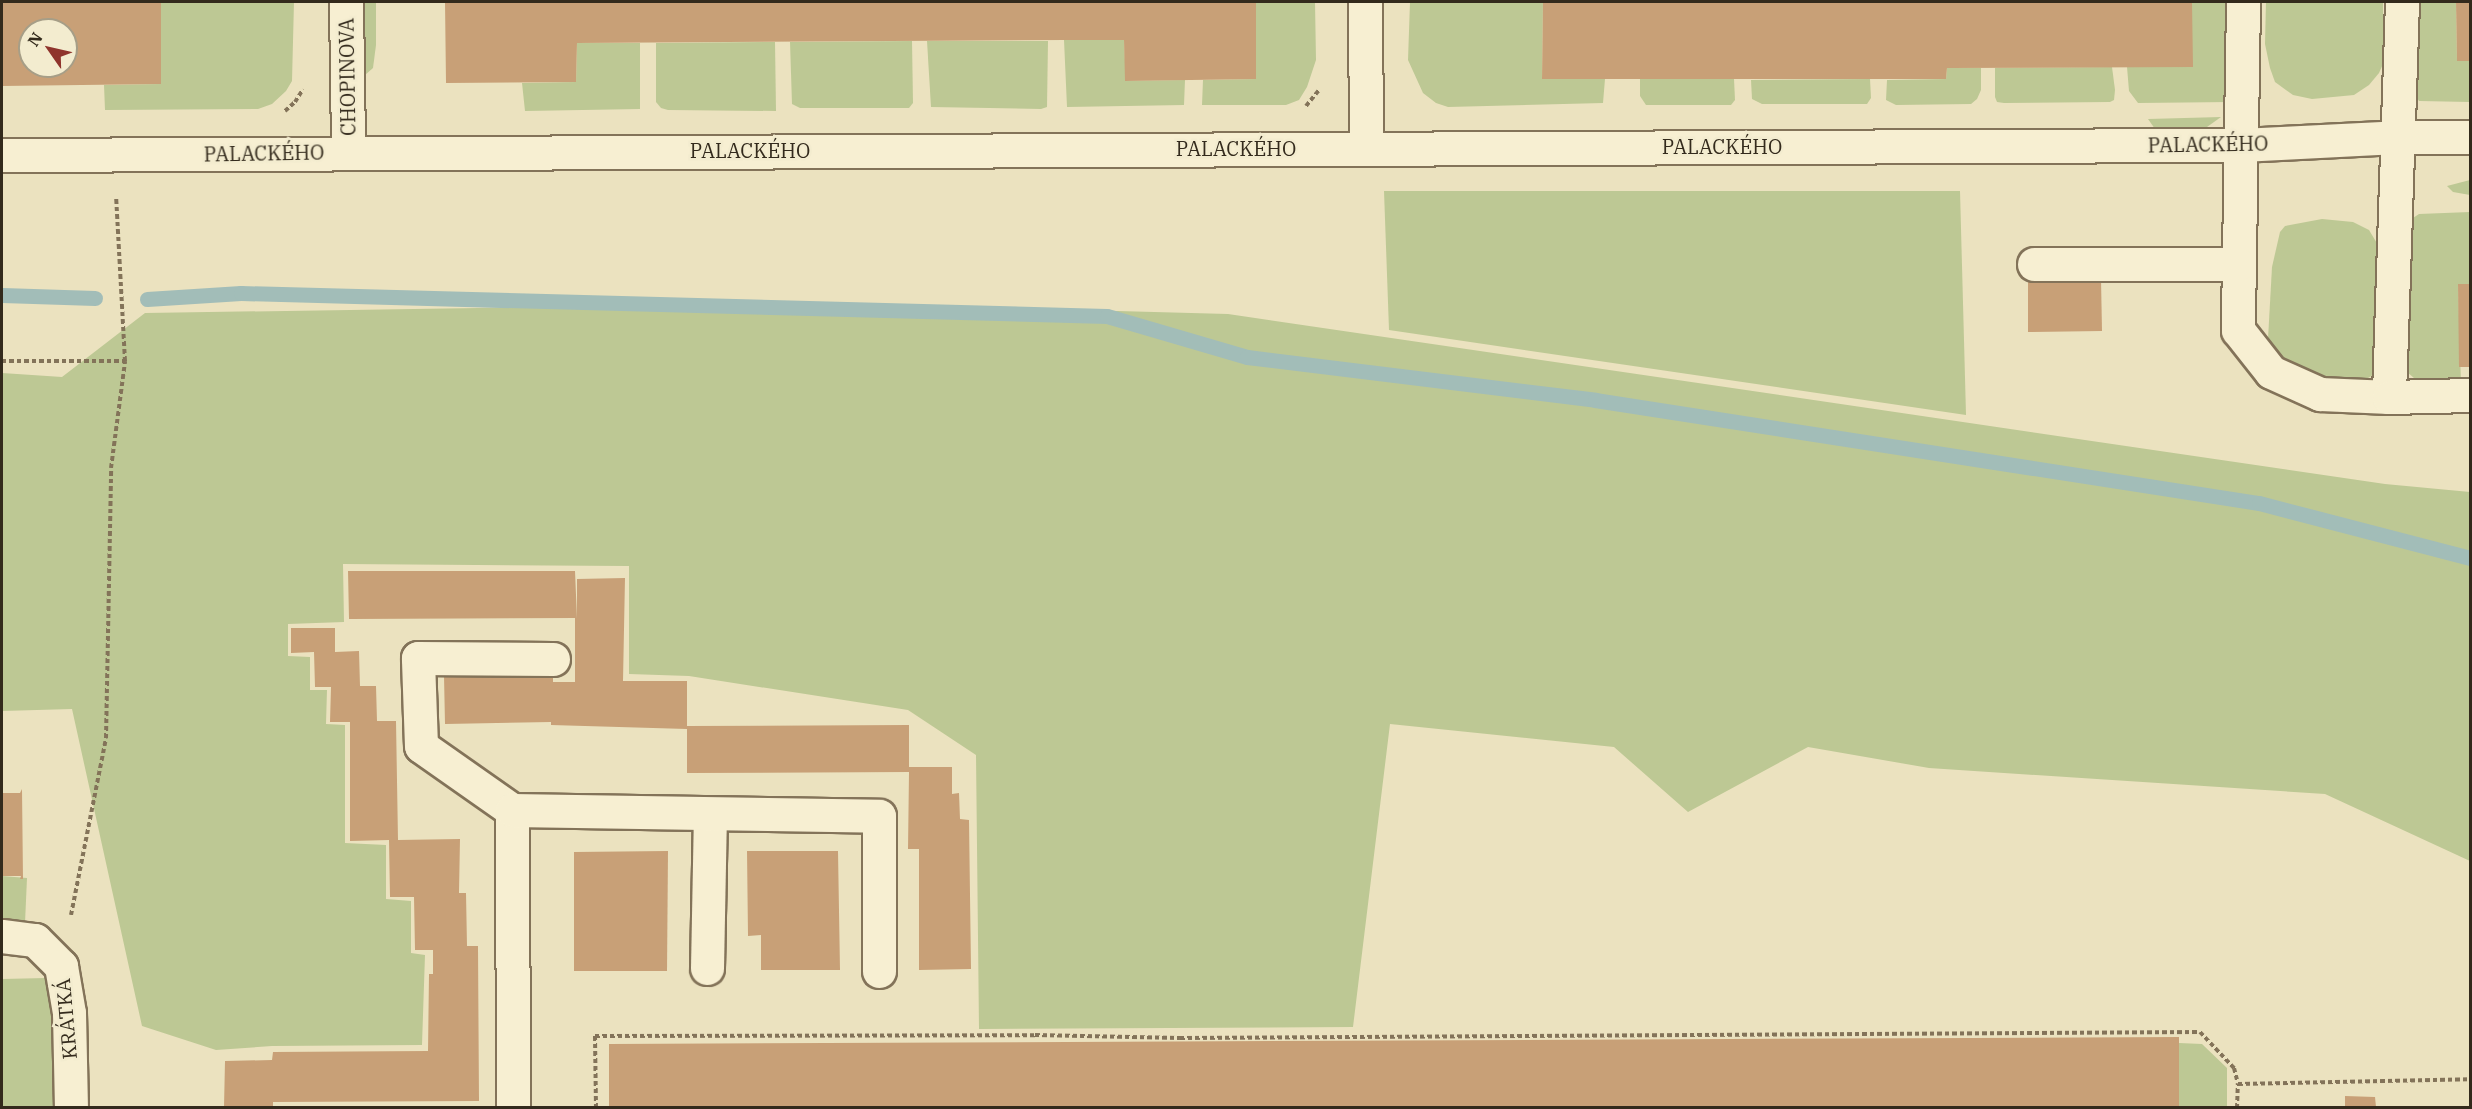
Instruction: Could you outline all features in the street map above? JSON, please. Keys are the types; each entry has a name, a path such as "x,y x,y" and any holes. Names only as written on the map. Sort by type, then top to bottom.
{"street":[{"name":"CHOPINOVA","path":"346,2 348,153"},
{"path":"1365,2 1366,147"},
{"path":"2243,2 2238,330 2271,372 2320,394 2389,397 2470,395"},
{"path":"2389,397 2402,2"},
{"name":"PALACKÉHO","path":"2,155 1366,147 2241,145 2397,136 2470,137"},
{"path":"2034,264 2238,264"},
{"path":"553,659 418,658 421,746 512,810 879,816 879,971"},
{"path":"512,810 513,1107"},
{"path":"707,968 710,815"},
{"name":"KRÁTKÁ","path":"2,936 35,940 61,966 69,1013 71,1107"}],"path":[{"path":"278,117 296,102 306,84"},
{"path":"61,966 106,738 111,468 125,360 114,155"},
{"path":"2,361 125,360"},
{"path":"596,1107 595,1036 1035,1035 1180,1038 2200,1032 2234,1068 2238,1084 2237,1107"},
{"path":"2238,1084 2470,1079"}],"green space":[{"path":"161,2 294,2 292,81 286,91 272,104 258,109 105,110 104,85 161,84"},
{"path":"355,2 376,2 376,45 373,68 365,75 355,77"},
{"path":"1256,2 1315,2 1316,60 1307,87 1299,100 1286,105 1202,105 1203,80 1256,79"},
{"path":"1410,2 1543,2 1542,79 1605,79 1603,103 1448,107 1436,103 1423,93 1408,60"},
{"path":"2192,2 2240,2 2231,102 2138,103 2129,91 2127,67 2192,67"},
{"path":"2266,2 2383,2 2383,64 2379,73 2369,85 2354,95 2312,99 2293,95 2275,82 2270,68 2265,44"},
{"path":"2408,2 2456,2 2457,61 2470,61 2470,102 2419,101 2413,91"},
{"path":"1064,40 1124,40 1126,81 1185,80 1184,105 1067,107"},
{"path":"912,41 913,103 909,108 800,108 792,104 790,42"},
{"path":"927,41 1048,41 1047,107 1041,109 931,107"},
{"path":"775,42 776,111 668,110 661,108 656,102 656,43"},
{"path":"577,43 640,43 640,109 525,111 522,83 576,82"},
{"path":"2112,67 2115,90 2114,100 2110,102 2004,103 1997,102 1995,97 1995,68"},
{"path":"1947,68 1981,68 1981,90 1977,99 1971,104 1896,105 1886,100 1887,80 1946,79"},
{"path":"1640,79 1734,79 1735,100 1731,105 1646,105 1640,96"},
{"path":"1870,79 1871,98 1867,104 1762,104 1752,99 1751,80"},
{"path":"2221,117 2200,132 2160,136 2148,119"},
{"path":"2470,180 2470,195 2453,192 2447,186"},
{"path":"1384,191 1960,191 1966,415 1389,330"},
{"path":"2470,212 2470,284 2458,284 2461,384 2427,385 2407,372 2404,352 2409,228 2413,218 2419,214"},
{"path":"2322,219 2353,222 2369,230 2381,250 2382,349 2373,375 2358,384 2326,385 2273,360 2268,339 2272,267 2280,232 2285,226"},
{"path":"817,303 1228,314 2385,484 2470,492 2470,861 2325,794 1929,768 1808,747 1688,812 1614,747 1390,724 1353,1027 979,1029 976,755 908,710 689,676 629,674 629,566 343,564 344,622 288,624 288,656 310,657 310,690 327,690 326,724 345,725 345,843 386,845 386,899 411,901 411,953 425,955 422,1045 272,1046 216,1050 142,1026 72,709 2,711 2,373 62,377 145,313"},
{"path":"2,876 27,878 25,923 2,923"},
{"path":"46,978 55,1035 55,1107 2,1107 2,979"},
{"path":"2179,1043 2202,1044 2227,1068 2227,1107 2179,1107"}],"building":[{"path":"2,2 161,2 161,84 2,86"},
{"path":"445,2 1256,2 1256,79 1125,81 1124,40 1064,40 577,43 576,82 446,83"},
{"path":"1543,2 2192,2 2193,67 1947,68 1946,79 1542,79"},
{"path":"2456,2 2470,2 2470,61 2457,61"},
{"path":"2028,279 2101,279 2102,331 2028,332"},
{"path":"2458,284 2470,284 2470,367 2459,367"},
{"path":"348,571 575,571 577,619 577,579 625,578 623,681 687,681 687,726 909,725 909,767 952,767 952,794 959,793 960,819 969,820 971,969 919,970 919,849 908,849 909,772 687,773 687,729 551,725 551,722 445,724 444,676 553,675 553,682 575,682 575,618 349,619"},
{"path":"291,628 335,628 335,652 359,651 360,686 376,686 377,721 396,721 398,840 460,839 459,893 466,893 467,946 478,946 479,1101 273,1102 273,1107 224,1107 225,1061 272,1060 273,1052 428,1051 429,974 433,974 433,950 415,950 414,897 390,897 389,840 350,841 350,722 330,722 331,687 315,687 314,652 291,653"},
{"path":"22,789 23,879 20,879 21,876 2,876 2,793 20,793"},
{"path":"668,851 667,971 574,971 574,852"},
{"path":"747,851 838,851 840,970 761,970 761,935 748,936"},
{"path":"2179,1037 2179,1107 609,1107 609,1044"},
{"path":"2345,1096 2375,1097 2376,1107 2345,1107"}],"waterway":[{"path":"147,299 241,293 1107,316 1247,357 1595,400 2259,503 2470,558"},
{"path":"2,295 95,298"}]}
